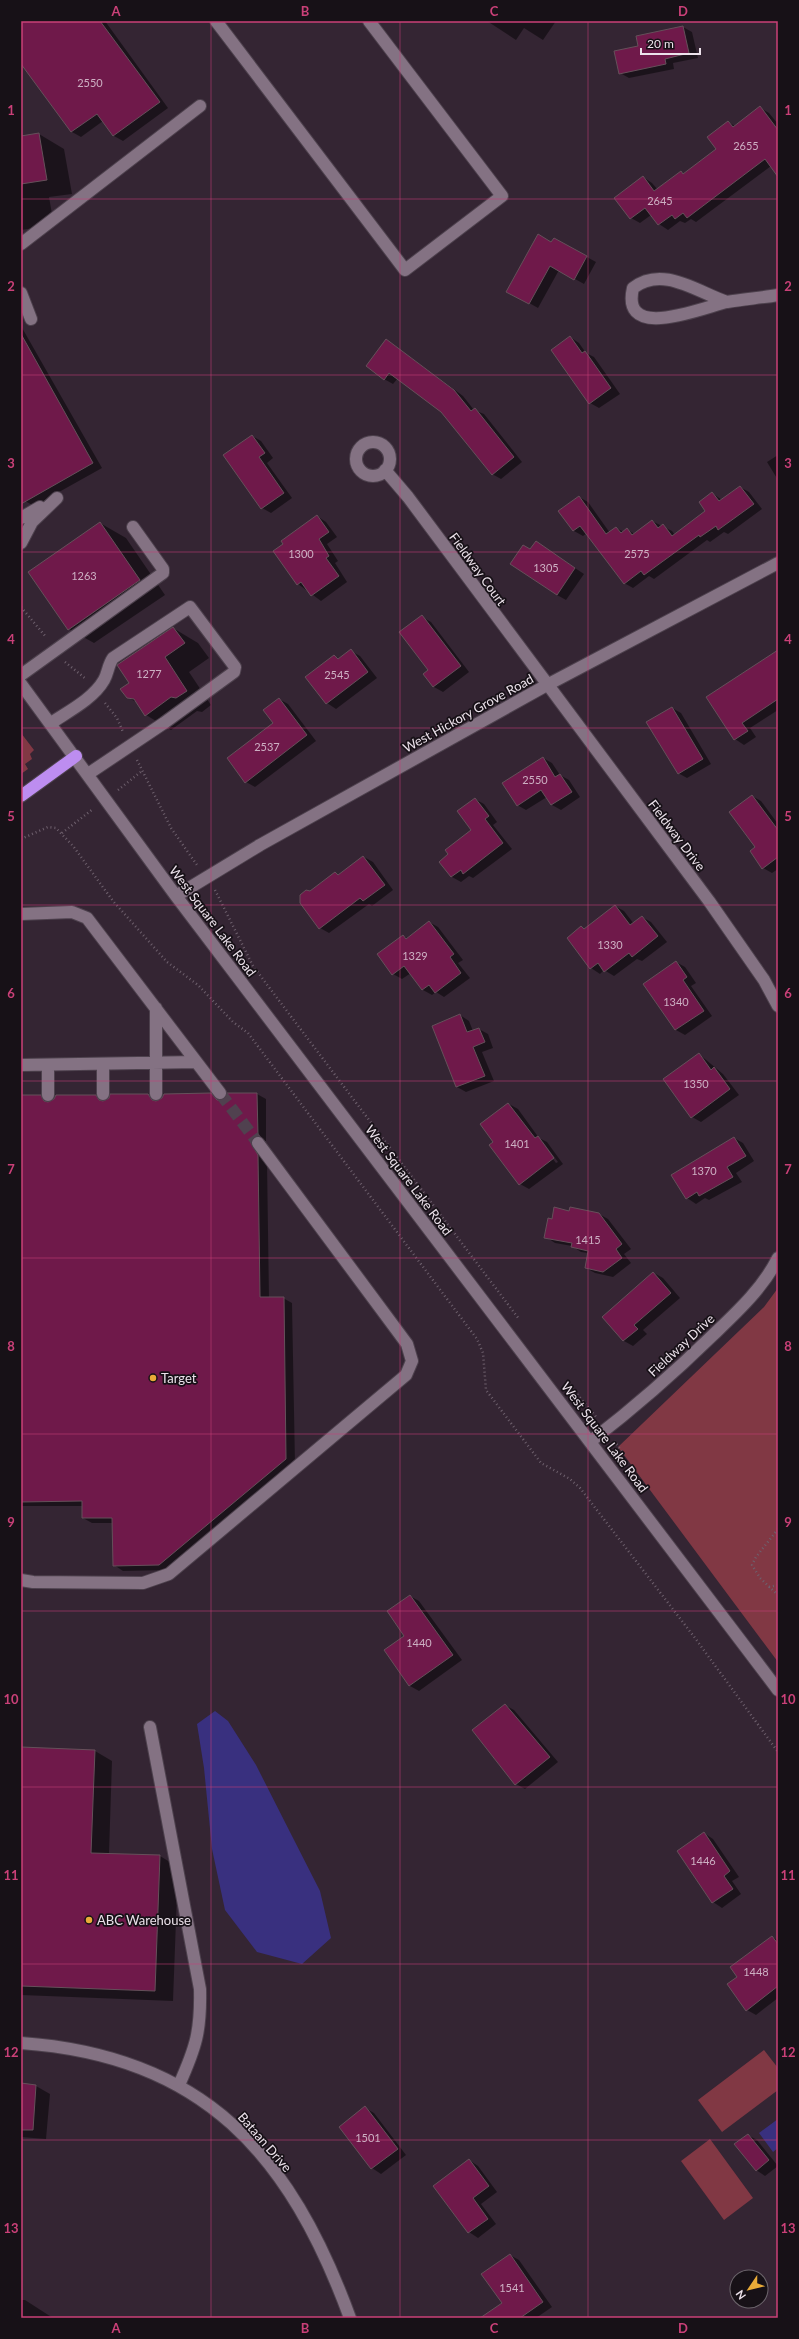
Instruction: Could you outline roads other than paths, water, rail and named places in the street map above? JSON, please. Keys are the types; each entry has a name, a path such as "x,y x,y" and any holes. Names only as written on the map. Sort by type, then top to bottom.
{"highway":[{"path":"21,796 76,756"}],"street":[{"path":"218,22 405,270 502,196 369,21"},
{"path":"21,244 200,106"},
{"path":"727,302 674,280 660,278 640,282 633,288 631,297 636,310 642,315 661,319 727,302 778,295"},
{"path":"21,293 31,319 21,308"},
{"name":"Fieldway Court","path":"386,470 408,497 547,685"},
{"path":"21,518 57,498 32,522 21,543"},
{"path":"21,675 163,573 163,569 133,528"},
{"name":"West Hickory Grove Road","path":"176,896 260,845 547,685 778,563"},
{"path":"51,723 97,691 105,679 107,667 113,658 186,608 192,609 235,666 234,672 164,723 88,774"},
{"name":"West Square Lake Road","path":"21,684 76,756 176,896 591,1441 778,1690"},
{"name":"Fieldway Drive","path":"547,685 709,901 764,980 778,1006"},
{"path":"21,914 72,912 86,918 220,1093"},
{"path":"156,1008 156,1094"},
{"path":"21,1065 196,1062"},
{"path":"48,1064 48,1095"},
{"path":"103,1064 103,1094"},
{"path":"21,1580 33,1582 143,1583 169,1574 406,1375 412,1361 407,1344 258,1143"},
{"name":"Fieldway Drive","path":"591,1441 638,1404 732,1317 767,1278 778,1258"},
{"path":"150,1727 200,1989 200,2017 195,2049 179,2085"},
{"name":"Bataan Drive","path":"21,2043 58,2047 114,2060 158,2074 204,2100 244,2136 292,2196 315,2234 333,2273 350,2318"}],"tunnel":[{"path":"220,1093 258,1143"}],"place":[{"name":"Target","path":"153,1378"},
{"name":"ABC Warehouse","path":"89,1920"}]}
